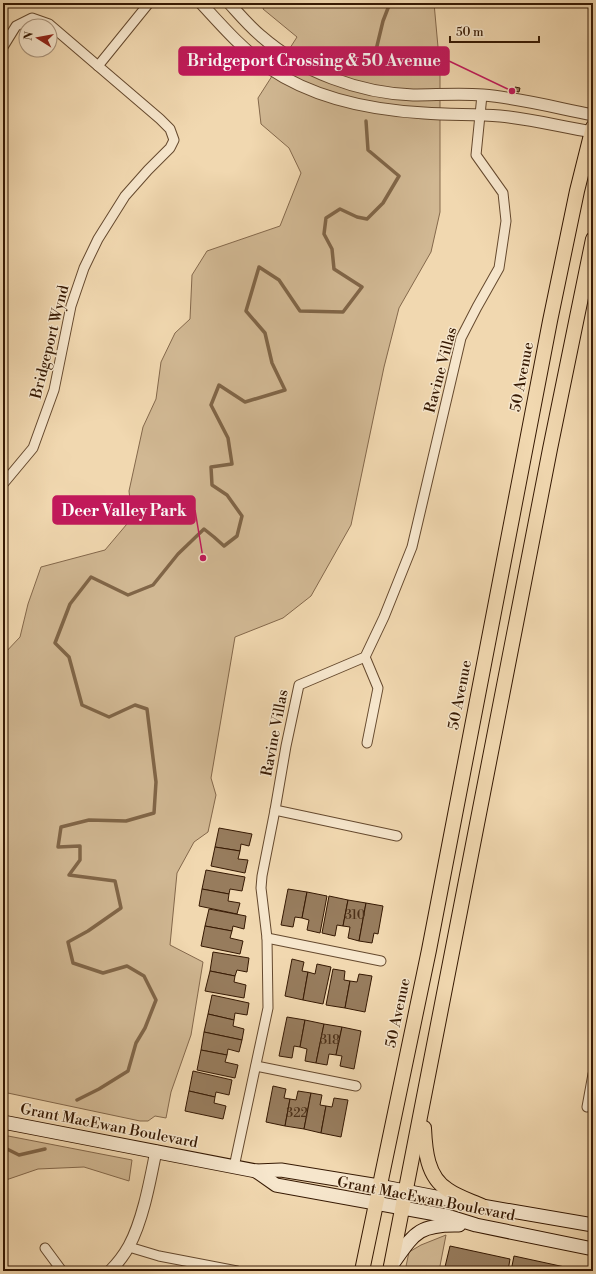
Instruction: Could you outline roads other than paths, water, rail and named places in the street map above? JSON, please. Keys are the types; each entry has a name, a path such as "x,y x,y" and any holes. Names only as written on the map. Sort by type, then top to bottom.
{"main road":[{"name":"50 Avenue","path":"362,1271 429,950 552,313 577,191 592,130"},
{"path":"391,1268 550,450 593,239"},
{"path":"423,1105 425,1150 430,1169 440,1184 448,1190 482,1206"},
{"name":"Grant MacEwan Boulevard","path":"3,1122 256,1171 281,1170 379,1186 482,1206 593,1225"},
{"name":"Grant MacEwan Boulevard","path":"256,1171 276,1185 446,1216 476,1225 593,1249"},
{"path":"391,1268 408,1242 421,1230 442,1225 476,1225"}],"street":[{"path":"98,66 149,3"},
{"path":"201,3 254,58 290,81 310,90 343,100 402,112 479,114 592,130"},
{"path":"229,3 261,36 278,50 305,66 334,79 358,86 412,95 482,95 504,97 593,115"},
{"name":"Bridgeport Wynd","path":"3,46 16,26 32,18 49,24 170,129 174,140 170,148 125,196 98,239 84,268 71,306 54,390 32,448 3,484"},
{"name":"Ravine Villas","path":"234,1167 268,1008 267,938 261,888 262,876 299,685 365,657 384,617 412,547 461,338 499,268 506,221 503,193 476,155 482,95"},
{"path":"365,657 378,688 367,744"},
{"path":"275,810 397,836"},
{"path":"267,938 381,962"},
{"path":"256,1066 356,1086"},
{"path":"587,1107 593,1074"},
{"path":"110,1271 129,1247 144,1205 156,1151"},
{"path":"129,1247 159,1256 238,1271"},
{"path":"45,1248 62,1271"}],"waterway":[{"path":"376,50 383,21 390,3"},
{"path":"77,1100 99,1089 128,1071 136,1043 145,1028 156,1000 144,976 127,966 103,973 73,963 68,942 88,931 121,908 115,881 69,875 80,860 80,846 58,847 61,827 89,820 126,821 154,813 156,782 147,709 135,705 109,717 82,705 69,657 55,643 70,604 91,577 128,595 153,585 178,554 204,529 224,546 237,536 242,516 227,495 212,485 211,467 232,464 228,438 211,405 219,385 245,402 285,390 272,363 265,333 246,311 259,267 279,280 300,311 343,312 362,287 334,269 332,249 324,234 326,218 340,209 357,217 367,219 383,203 399,176 368,150 366,121"},
{"path":"3,1147 19,1155 45,1149"}],"place":[{"name":"Bridgeport Crossing & 50 Avenue","path":"512,91"},
{"name":"Deer Valley Park","path":"203,558"}]}
